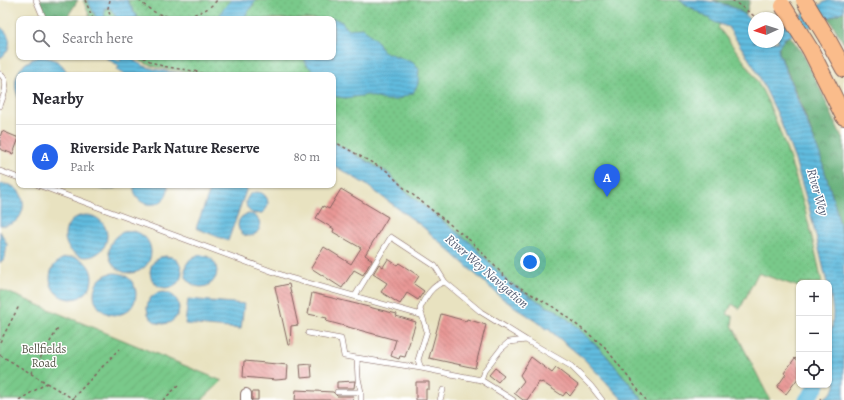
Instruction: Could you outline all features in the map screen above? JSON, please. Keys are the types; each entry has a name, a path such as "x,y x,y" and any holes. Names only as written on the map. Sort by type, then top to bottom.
{"highway":[{"path":"804,0 830,37 844,53"},
{"path":"811,0 844,69"},
{"path":"781,3 810,49 844,117"}],"lane":[{"path":"36,0 43,16"},
{"path":"0,74 3,76 6,85 0,106"},
{"path":"0,171 16,177"},
{"path":"46,188 283,276 421,315"},
{"path":"355,296 391,237 435,266 445,282 481,312 571,366 591,386 602,400"},
{"path":"420,368 418,360 427,331 421,315 422,304 438,283 445,282"},
{"path":"308,333 341,339 344,356 420,368 481,380 514,400"},
{"path":"481,380 484,371 501,349 509,342 526,340"},
{"path":"357,358 361,400"},
{"path":"440,400 444,390"},
{"path":"337,392 361,392"}],"path":[{"path":"85,0 92,16"},
{"path":"109,16 108,8 110,0"},
{"path":"139,0 150,10 160,14 172,16"},
{"path":"184,16 206,10 217,0"},
{"path":"732,0 749,12"},
{"path":"149,60 166,68 195,72"},
{"path":"336,143 387,171 403,187 472,242 509,281 555,308 604,346 646,400"},
{"path":"0,342 19,306"},
{"path":"31,374 59,327"},
{"path":"73,398 119,349"},
{"path":"0,355 76,400"},
{"path":"19,400 47,383"},
{"path":"163,400 178,386"}],"green space":[{"path":"39,0 78,0 68,16 46,16"},
{"path":"83,0 87,0 95,16 90,16"},
{"path":"127,0 231,0 220,16 136,16"},
{"path":"256,0 679,0 720,25 718,27 742,58 758,83 774,116 800,193 810,228 821,280 796,280 796,286 758,273 740,309 732,304 727,314 733,317 732,325 770,400 643,400 605,354 576,326 556,310 548,307 508,282 472,244 406,192 388,173 336,144 336,72 188,72 152,66 139,60 336,60 336,16 245,16"},
{"path":"713,0 750,0 746,15 734,8"},
{"path":"106,7 111,9 115,16 105,16 104,10"},
{"path":"844,11 844,44 829,18"},
{"path":"790,36 803,54 844,142 844,243 816,146 799,99 779,53 779,48 784,48 785,39"},
{"name":"Bellfields Road","path":"0,289 222,381 202,400 0,400"}],"water":[{"path":"87,0 127,0 136,16 115,16 111,9 107,7 104,9 105,16 95,16"},
{"path":"231,0 256,0 245,16 220,16 222,10"},
{"path":"679,0 714,2 730,6 748,18 748,48 778,48 820,155 836,209 844,243 844,400 821,400 834,390 835,387 832,375 832,280 826,280 810,211 795,160 778,115 756,70 728,27 716,23"},
{"path":"828,0 844,0 844,11 784,39 784,25"},
{"path":"336,19 342,22 347,29 363,28 379,43 382,51 412,62 419,69 418,84 413,93 396,100 384,100 368,95 345,98 336,96 336,72 314,72 305,63 305,60 336,60"},
{"path":"0,27 9,38 9,47 0,58"},
{"path":"30,60 55,60 67,72 19,72"},
{"path":"109,60 134,60 143,66 173,72 121,72 117,70 119,66"},
{"name":"River Wey Navigation","path":"336,144 388,173 406,192 472,244 508,282 548,307 556,310 576,326 605,354 643,400 623,400 584,359 548,329 547,330 503,299 423,227 365,184 336,167"},
{"path":"0,184 10,185 18,190 22,197 22,213 17,220 10,224 0,225"},
{"path":"99,188 114,188 106,190"},
{"path":"134,188 168,188 167,194 163,200 158,203 144,203 139,200 135,194"},
{"path":"211,188 247,188 228,241 196,228"},
{"path":"253,192 261,192 268,199 268,207 261,214 253,214 246,207 246,199"},
{"path":"245,214 253,214 260,221 260,229 253,236 245,236 238,229 238,221"},
{"path":"86,215 101,221 107,236 101,251 86,257 71,251 65,236 71,221"},
{"path":"0,231 7,244 5,258 0,263"},
{"path":"130,231 145,237 151,252 145,267 130,273 115,267 109,252 115,237"},
{"path":"198,255 204,255 214,262 217,271 216,277 210,284 204,287 198,287 188,280 185,274 185,268 192,258"},
{"path":"163,256 169,256 179,263 182,272 181,278 175,285 169,288 163,288 153,281 150,275 150,269 157,259"},
{"path":"71,257 86,263 92,278 86,293 71,299 56,293 50,278 56,263"},
{"path":"115,273 130,279 136,294 130,309 115,315 100,309 94,294 100,279"},
{"path":"160,292 166,292 176,299 179,308 178,314 172,321 166,324 160,324 150,317 147,311 147,305 154,295"},
{"path":"188,299 244,304 241,329 185,324"},
{"path":"811,389 817,393 811,400 798,400"}],"building":[{"path":"2,131 16,137 16,146 13,154 0,149 0,137"},
{"path":"341,189 388,217 365,255 372,260 363,275 354,270 342,288 311,268 324,247 351,264 361,248 333,232 334,229 316,218 323,206 329,209"},
{"path":"388,259 397,265 399,263 419,276 414,284 424,291 418,300 407,293 400,304 381,292 387,283 373,274 379,264 383,267"},
{"path":"289,284 298,325 291,326 290,345 288,345 275,287"},
{"path":"312,293 397,314 396,316 416,322 405,357 400,356 399,359 391,356 396,340 326,321 327,318 308,314"},
{"path":"441,314 466,321 467,319 486,325 475,368 429,358"},
{"path":"531,357 552,373 556,368 578,385 570,396 566,392 563,396 542,382 539,382 527,400 523,400 514,393 524,381 520,375"},
{"path":"795,358 796,359 796,381 786,394 777,387 786,374 784,373"},
{"path":"244,361 288,365 287,379 276,380 243,377"},
{"path":"311,364 312,377 301,378 300,365"},
{"path":"495,368 504,375 498,382 489,375"},
{"path":"355,381 354,388 337,388 337,382"},
{"path":"416,382 429,382 429,389 426,389 426,400 416,400"},
{"path":"296,390 333,392 337,396 354,396 353,400 295,400"},
{"path":"252,392 258,392 258,400 252,400"}],"waterway":[{"name":"River Wey","path":"806,400 816,388"}],"place":[{"name":"Riverside Park Nature Reserve","path":"607,197"}]}
